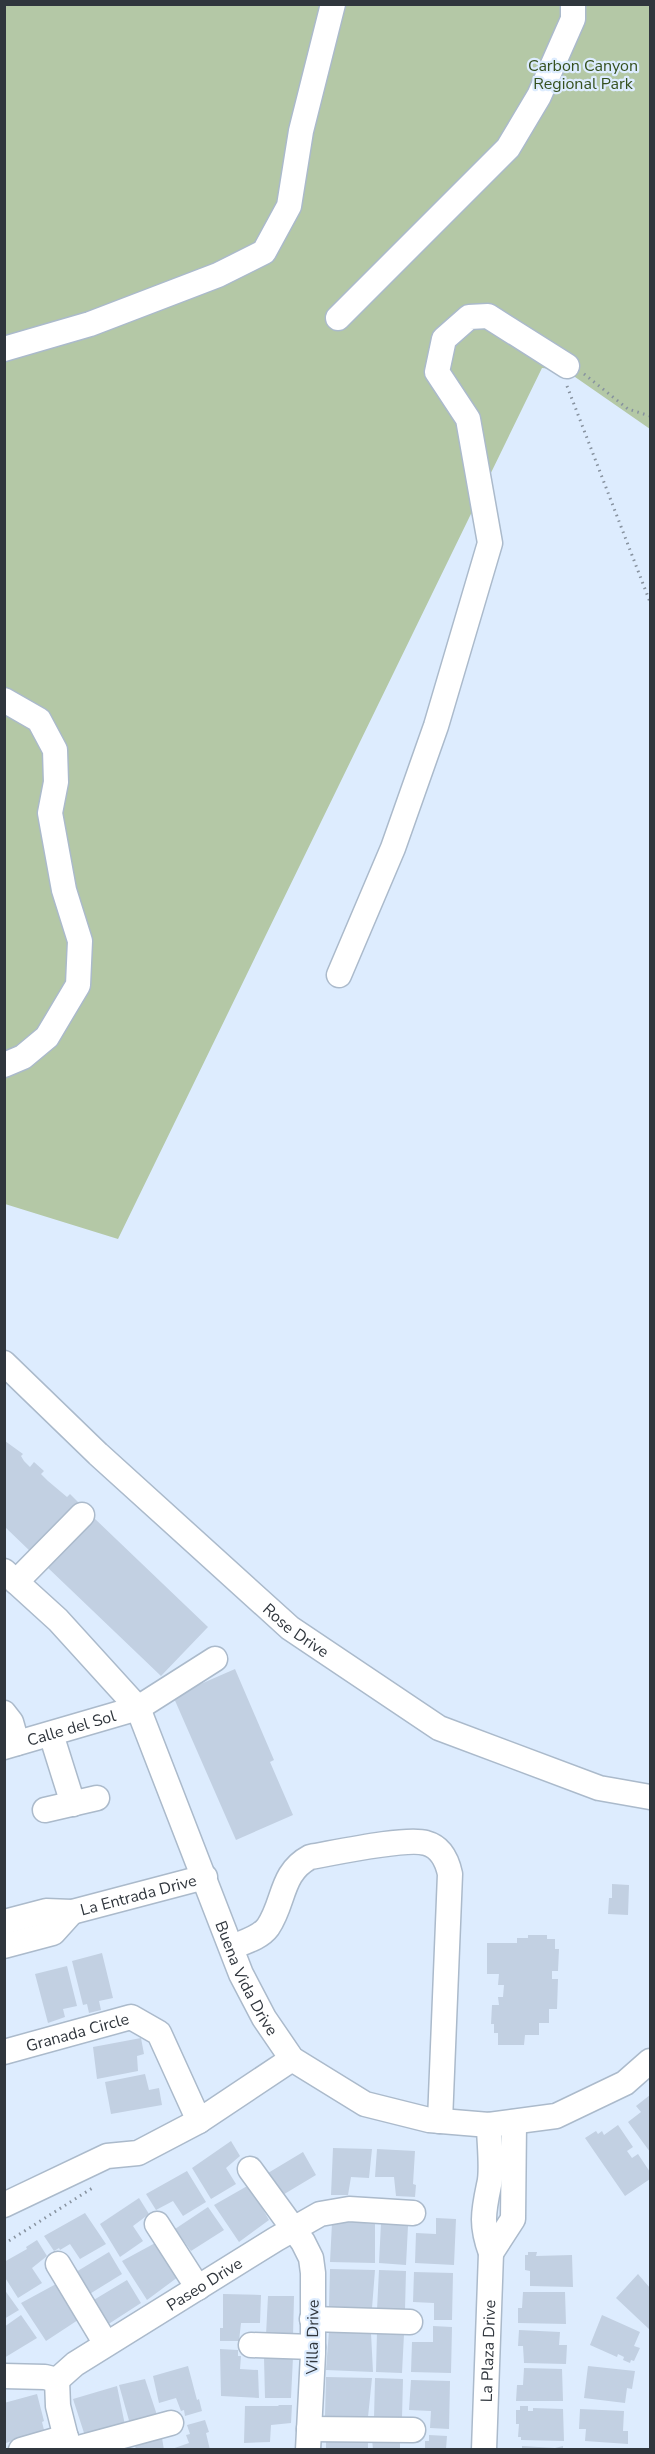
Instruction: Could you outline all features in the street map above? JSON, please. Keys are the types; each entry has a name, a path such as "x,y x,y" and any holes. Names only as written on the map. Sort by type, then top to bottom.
{"street":[{"path":"4,349 111,316 218,276 264,252 289,206 302,131 333,4"},
{"path":"338,318 508,148 539,96 573,19 573,4"},
{"path":"339,975 393,848 436,726 490,543 468,419 437,372 444,339 469,316 488,316 525,337 567,366"},
{"path":"4,700 39,720 55,750 56,782 50,813 64,890 80,941 78,985 47,1037 23,1057 4,1065"},
{"name":"Rose Drive","path":"4,1363 98,1454 290,1628 419,1715 439,1728 599,1788 651,1797"},
{"path":"10,1577 82,1515"},
{"name":"Buena Vida Drive","path":"10,1577 58,1620 138,1708 241,1974 264,2018 292,2059 365,2104 440,2121 489,2125 556,2116 625,2083 651,2061"},
{"name":"Calle del Sol","path":"11,1745 138,1708 215,1659"},
{"path":"4,1713 11,1722 11,1745"},
{"path":"51,1734 73,1804"},
{"path":"45,1810 97,1798"},
{"path":"232,1947 258,1936 268,1927 290,1875 299,1863 310,1857 404,1842 425,1842 437,1848 447,1860 450,1874 440,2121"},
{"name":"La Entrada Drive","path":"4,1922 46,1911 72,1912 205,1877"},
{"name":"La Entrada Drive","path":"4,1946 53,1933 72,1912"},
{"name":"Granada Circle","path":"4,2052 131,2018 159,2033 199,2121"},
{"path":"4,2205 107,2156 138,2153 199,2121 292,2059"},
{"path":"491,2253 513,2219 514,2122"},
{"name":"La Plaza Drive","path":"484,2450 491,2253 483,2233 485,2196 490,2184 489,2125"},
{"name":"Villa Drive","path":"250,2169 292,2230 303,2242 310,2258 313,2273 313,2347 308,2439"},
{"name":"Paseo Drive","path":"57,2380 75,2364 106,2344 320,2214 350,2209 413,2213"},
{"path":"157,2223 198,2288"},
{"path":"58,2264 106,2344"},
{"path":"312,2319 410,2322"},
{"path":"251,2345 313,2347"},
{"path":"4,2376 45,2377 57,2380 58,2406 69,2445"},
{"path":"21,2450 69,2445 171,2422"},
{"path":"308,2439 413,2430"}],"path":[{"path":"651,416 628,409 575,367 567,366 562,376 651,602"},
{"path":"4,2244 95,2186"}],"green space":[{"name":"Carbon Canyon Regional Park","path":"4,5 650,5 650,429 565,370 542,368 118,1239 5,1204"}],"building":[{"path":"5,1441 23,1454 21,1456 30,1467 34,1462 44,1471 41,1474 48,1481 67,1497 70,1494 78,1502 32,1553 5,1527"},
{"path":"93,1517 208,1627 161,1676 46,1566"},
{"path":"235,1669 274,1760 270,1762 293,1815 236,1840 173,1696"},
{"path":"612,1884 629,1885 628,1915 608,1914 609,1898 612,1898"},
{"path":"528,1935 547,1935 547,1939 555,1939 555,1949 559,1949 558,1971 552,1971 552,1979 558,1979 557,2009 549,2009 549,2023 539,2023 539,2035 525,2035 524,2045 498,2045 498,2033 494,2033 494,2024 491,2024 492,2005 499,2005 498,1997 503,1997 504,1985 498,1985 499,1974 487,1974 487,1943 517,1943 517,1938 528,1938"},
{"path":"102,1953 113,1998 99,2001 101,2010 89,2013 87,2004 83,2005 72,1961"},
{"path":"67,1966 77,2006 63,2009 65,2017 48,2023 35,1974"},
{"path":"141,2038 144,2054 137,2056 138,2071 97,2079 93,2047"},
{"path":"145,2074 149,2090 159,2088 162,2105 111,2114 105,2082"},
{"path":"650,2095 650,2152 628,2122 641,2112 636,2106"},
{"path":"618,2125 633,2147 627,2151 632,2158 638,2154 650,2172 650,2179 625,2196 585,2138 596,2131 598,2134 602,2131 604,2135"},
{"path":"231,2141 240,2156 226,2168 236,2184 211,2199 192,2168"},
{"path":"333,2148 372,2149 369,2178 351,2177 348,2195 331,2195"},
{"path":"377,2149 415,2151 413,2184 416,2185 415,2197 396,2196 394,2177 375,2177"},
{"path":"303,2152 316,2175 281,2196 268,2173"},
{"path":"187,2171 206,2202 183,2216 173,2201 156,2210 146,2194"},
{"path":"249,2185 269,2220 239,2242 214,2205"},
{"path":"139,2198 149,2214 133,2226 143,2241 120,2257 100,2224"},
{"path":"208,2207 224,2230 191,2251 175,2229"},
{"path":"85,2213 106,2244 80,2259 70,2244 54,2251 44,2236"},
{"path":"436,2218 456,2219 454,2265 415,2263 416,2233 436,2234"},
{"path":"332,2223 375,2224 375,2263 330,2262"},
{"path":"381,2223 400,2223 408,2226 406,2265 379,2263"},
{"path":"37,2240 47,2256 32,2268 42,2283 18,2298 4,2276 4,2262 27,2249 26,2247"},
{"path":"157,2242 178,2277 147,2300 122,2261"},
{"path":"109,2252 122,2274 88,2295 76,2272"},
{"path":"528,2252 537,2252 536,2256 572,2255 573,2287 530,2286 530,2271 525,2270 525,2255 528,2255"},
{"path":"330,2269 375,2270 372,2308 329,2307"},
{"path":"379,2270 406,2271 405,2310 377,2310"},
{"path":"414,2272 453,2273 452,2320 434,2320 434,2303 413,2302"},
{"path":"638,2274 650,2288 650,2330 616,2298"},
{"path":"127,2280 141,2303 107,2325 92,2301"},
{"path":"56,2284 78,2320 46,2341 21,2303"},
{"path":"4,2289 19,2310 4,2319"},
{"path":"523,2292 565,2292 566,2324 518,2323 518,2308 522,2308"},
{"path":"223,2294 261,2295 260,2323 241,2323 239,2341 220,2341 220,2328 223,2328"},
{"path":"268,2296 294,2296 293,2337 266,2335"},
{"path":"21,2315 37,2338 4,2358 4,2327"},
{"path":"602,2315 640,2332 634,2346 640,2348 634,2361 631,2360 630,2363 618,2354 617,2357 590,2345"},
{"path":"433,2326 452,2327 451,2373 411,2372 412,2342 433,2342"},
{"path":"519,2330 560,2332 559,2345 567,2345 566,2364 524,2363 523,2346 518,2346"},
{"path":"329,2331 371,2333 373,2372 326,2370"},
{"path":"377,2331 404,2334 402,2373 376,2372"},
{"path":"220,2349 238,2350 238,2356 241,2356 240,2369 258,2370 259,2398 221,2396"},
{"path":"293,2357 291,2398 265,2398 264,2358"},
{"path":"188,2366 202,2411 185,2416 176,2398 159,2403 153,2376"},
{"path":"588,2366 635,2371 632,2389 627,2388 625,2403 584,2398"},
{"path":"524,2368 562,2369 563,2401 516,2401 517,2385 523,2385"},
{"path":"326,2377 372,2378 368,2417 325,2416"},
{"path":"375,2378 403,2379 402,2418 374,2418"},
{"path":"145,2379 157,2415 130,2424 119,2385"},
{"path":"411,2380 450,2381 449,2429 430,2428 431,2411 409,2410"},
{"path":"117,2386 125,2425 85,2436 73,2399"},
{"path":"37,2394 44,2430 6,2443 4,2403"},
{"path":"292,2405 291,2423 271,2425 270,2442 244,2443 245,2406"},
{"path":"520,2406 528,2406 528,2411 533,2411 533,2408 563,2409 564,2441 521,2440 521,2437 518,2437 519,2424 516,2424 516,2410 520,2410"},
{"path":"580,2409 624,2411 623,2431 628,2431 628,2444 585,2441 586,2429 579,2429"},
{"path":"205,2420 209,2432 206,2433 210,2450 169,2450 189,2443 186,2435 190,2434 187,2425"},
{"path":"429,2435 447,2436 446,2449 425,2450 425,2441 429,2441"},
{"path":"162,2438 164,2450 136,2450 135,2445"},
{"path":"372,2439 400,2441 400,2450 373,2450"},
{"path":"326,2440 368,2441 368,2450 326,2450"},
{"path":"522,2446 555,2448 563,2446 563,2450 522,2450"}]}
